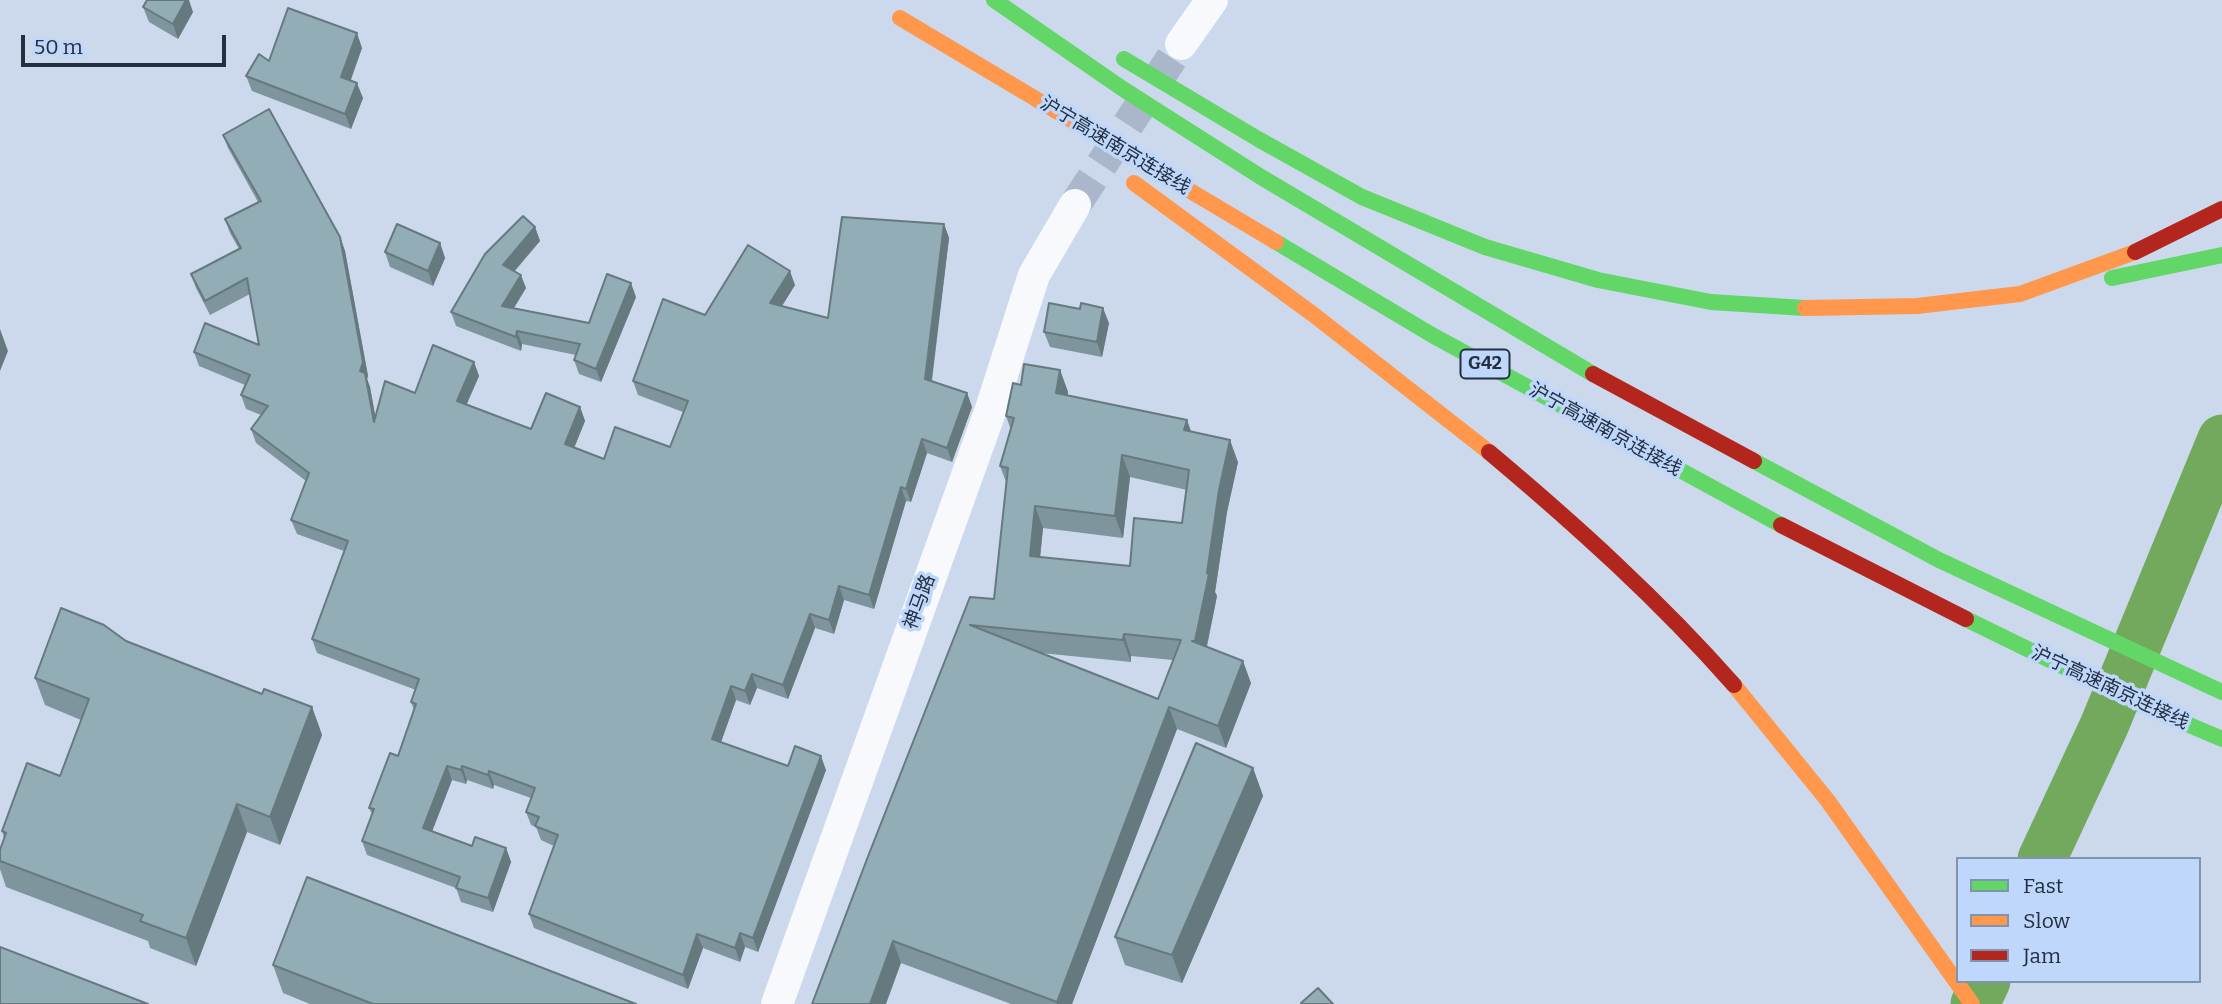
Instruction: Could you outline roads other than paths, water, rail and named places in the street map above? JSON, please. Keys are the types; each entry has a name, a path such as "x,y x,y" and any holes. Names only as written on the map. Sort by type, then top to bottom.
{"highway":[{"name":"G42","path":"994,0 1123,89 1261,177 1615,387 1939,560 2222,692"},
{"name":"G42","path":"884,6 1068,137"},
{"name":"沪宁高速南京连接线","path":"901,18 1432,335 1748,508 1912,593 2088,679 2222,739"},
{"path":"1112,50 1258,139 1362,197 1485,247 1598,280 1711,302 1819,309 1917,306 2020,294 2219,256"},
{"path":"1124,176 1247,264 1402,381 1554,506 1666,610 1758,711 1853,835 1956,981"},
{"path":"2020,294 2133,253 2222,209"},
{"path":"1958,983 1972,1004"}],"street":[{"path":"1181,44 1212,0"},
{"name":"神马路","path":"777,1004 991,409 1034,275 1074,205"}],"waterway":[{"path":"2043,857 2104,726 2222,439"},
{"path":"1975,1004 1985,983"}],"tunnel":[{"path":"1075,205 1181,44"}]}
